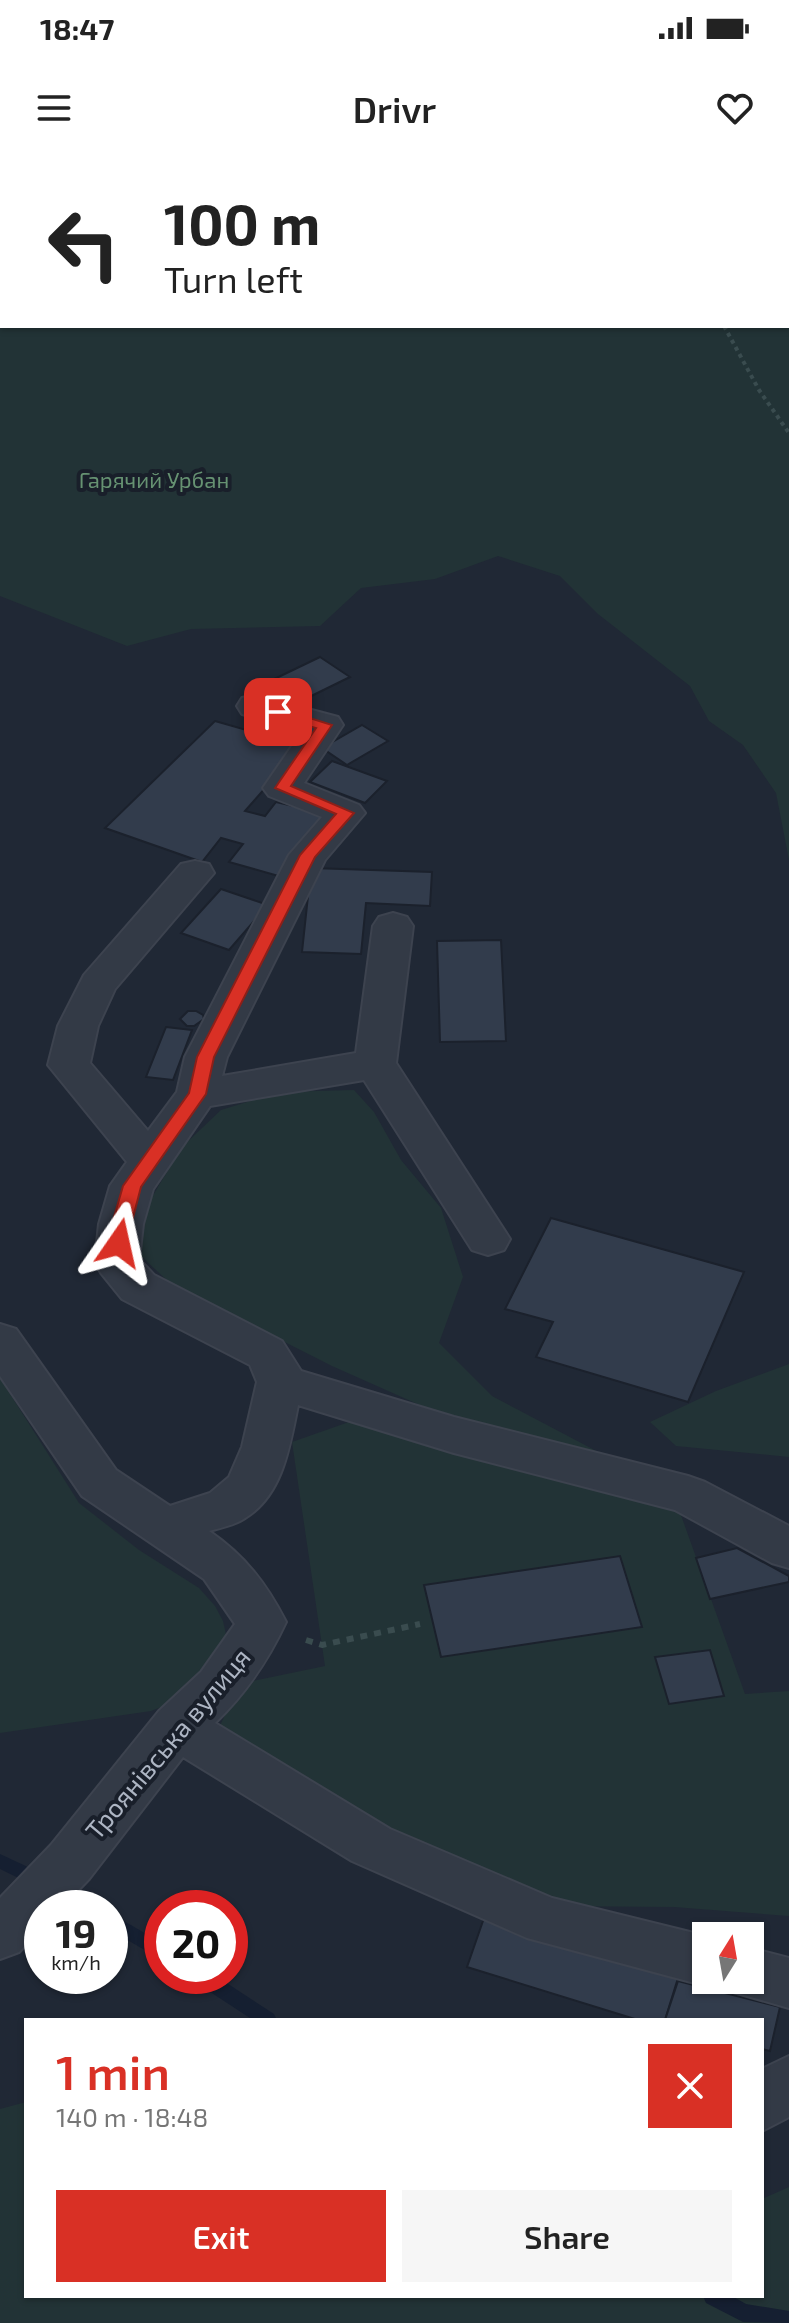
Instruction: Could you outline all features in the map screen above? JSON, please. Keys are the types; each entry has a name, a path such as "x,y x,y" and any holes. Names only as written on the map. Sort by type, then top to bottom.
{"street":[{"path":"162,1528 227,1506 246,1490 258,1472 266,1447 280,1382 277,1368 266,1353 138,1287 117,1262 121,1224 132,1186 197,1094 206,1057 308,855 346,813 282,788 325,725 255,706"},
{"path":"150,1161 69,1065 78,1026 98,984 195,873"},
{"path":"393,926 375,1064 488,1239"},
{"path":"197,1094 375,1064"},
{"name":"Троянівська вулиця","path":"0,1341 99,1483 221,1565 261,1622 251,1644 219,1687 177,1726 70,1862 9,1927"},
{"path":"280,1382 454,1435 688,1495 789,1549"},
{"path":"177,1726 371,1845 546,1921 692,1958"},
{"path":"764,1977 789,1983"},
{"path":"764,2102 789,2082"}],"path":[{"path":"725,328 759,390 789,433"},
{"path":"261,1622 322,1645 420,1624"}],"green space":[{"name":"Гарячий Урбан","path":"0,328 789,328 789,860 776,793 743,745 709,721 690,686 598,614 560,576 498,556 435,579 361,588 320,626 191,629 127,646 0,596"},
{"path":"354,1090 374,1112 401,1160 441,1208 463,1277 439,1343 492,1396 623,1465 458,1422 332,1366 172,1285 141,1256 141,1216 181,1148 221,1110 280,1092"},
{"path":"789,1364 789,1457 676,1446 650,1422 716,1391"},
{"path":"0,1378 79,1503 139,1550 199,1588 223,1621 227,1639 221,1654 171,1703 151,1711 0,1733"},
{"path":"349,1422 677,1504 745,1694 789,1691 789,1916 674,1907 548,1906 380,1829 214,1739 239,1684 325,1666 292,1442"},
{"path":"24,2103 24,2298 764,2298 764,2198 789,2187 789,2323 0,2323 0,2109"}],"building":[{"path":"320,657 350,677 297,703 268,682"},
{"path":"215,721 302,746 245,811 265,816 276,802 332,815 289,879 229,862 243,844 221,838 202,862 105,828"},
{"path":"362,725 388,741 347,765 322,748"},
{"path":"332,761 387,781 365,803 310,782"},
{"path":"311,868 432,872 430,906 366,903 361,954 302,952"},
{"path":"221,889 268,905 229,950 181,933"},
{"path":"501,940 506,1041 440,1042 437,941"},
{"path":"188,1011 196,1011 204,1019 194,1026 187,1026 180,1019"},
{"path":"166,1027 192,1030 173,1080 146,1077"},
{"path":"551,1218 744,1272 688,1402 536,1357 553,1322 505,1309"},
{"path":"737,1548 789,1576 789,1582 710,1599 696,1558"},
{"path":"620,1556 642,1627 441,1657 424,1585"},
{"path":"710,1650 724,1696 669,1704 655,1657"},
{"path":"484,1918 678,1978 666,2018 632,2018 467,1967"},
{"path":"678,1981 692,1985 692,1994 729,1994 780,2007 770,2051 764,2050 764,2018 666,2018"}],"waterway":[{"path":"0,1861 39,1880"},
{"path":"128,1932 144,1941"},
{"path":"228,1994 265,2018"},
{"path":"717,2298 743,2313 789,2321"}],"route":[{"path":"119,1243 132,1186 197,1094 206,1057 308,855 346,813 282,788 325,725 278,712"}]}
